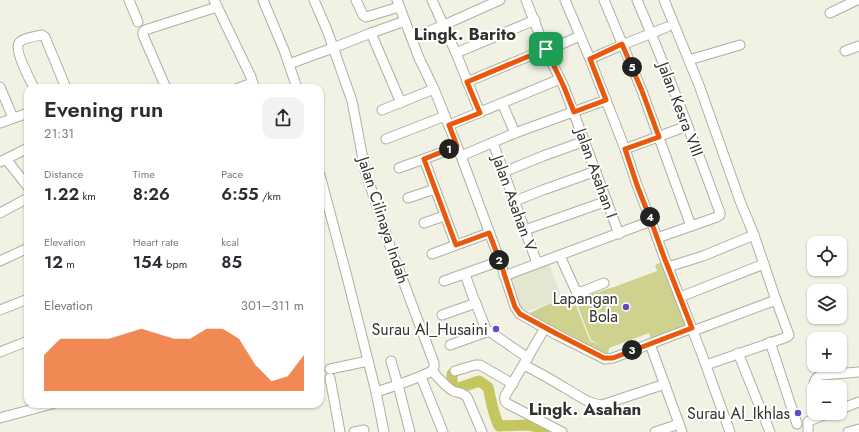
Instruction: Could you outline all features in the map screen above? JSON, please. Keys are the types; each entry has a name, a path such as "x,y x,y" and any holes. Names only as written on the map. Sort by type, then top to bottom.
{"street":[{"path":"129,0 138,22"},
{"path":"264,0 296,84"},
{"name":"Jalan Cilinaya Indah","path":"314,0 327,30 352,101 365,170 393,254 434,362 432,371"},
{"path":"356,0 363,15 366,17 398,4 419,58 449,125 500,261 515,307 520,314 604,358 613,358 773,301"},
{"path":"432,0 444,25 480,113"},
{"path":"412,38 500,0"},
{"name":"Jalan Asahan I","path":"526,0 546,50 574,112 619,234"},
{"path":"565,0 625,149 637,185 730,432"},
{"path":"604,0 642,91 691,226 657,238"},
{"name":"Jalan Kesra VIII","path":"637,0 702,162 720,213 720,215 716,217 691,226"},
{"path":"664,0 699,85 740,201 754,235 764,264 773,301 789,335 788,337 706,365"},
{"path":"830,13 857,0"},
{"path":"164,84 143,32 216,4 251,77 253,84"},
{"path":"456,54 534,20"},
{"path":"289,64 405,21"},
{"path":"590,59 622,44 667,27"},
{"path":"371,33 401,103"},
{"path":"32,84 23,64 18,45 19,42 25,39 42,35 44,35 47,40 64,84"},
{"path":"467,82 580,36"},
{"path":"689,60 740,45"},
{"path":"845,51 859,46"},
{"path":"449,125 560,79"},
{"path":"382,110 434,89"},
{"path":"1,90 13,118"},
{"path":"461,156 606,100"},
{"path":"502,103 515,134"},
{"path":"0,123 24,114"},
{"path":"386,139 445,116"},
{"path":"625,149 687,126"},
{"path":"504,172 585,141"},
{"name":"Jalan Asahan V","path":"493,143 537,263"},
{"path":"399,168 457,146"},
{"path":"24,150 3,161 24,183"},
{"path":"424,159 456,245"},
{"path":"515,201 596,171"},
{"path":"408,198 435,189"},
{"path":"324,190 376,392 384,432"},
{"path":"0,213 24,200"},
{"path":"525,230 607,201"},
{"path":"424,223 444,216"},
{"path":"504,276 651,221"},
{"path":"432,254 489,233"},
{"path":"668,267 703,256 754,235"},
{"path":"0,261 24,250"},
{"path":"560,256 576,291 581,292 604,282"},
{"path":"444,281 500,261"},
{"path":"680,297 764,264"},
{"path":"465,274 485,327 526,361 586,401 602,405 665,384"},
{"path":"0,310 24,301"},
{"path":"442,315 476,303"},
{"path":"545,328 505,397 505,401 562,432"},
{"path":"450,345 489,331"},
{"path":"770,342 797,424"},
{"path":"0,352 24,343"},
{"path":"650,344 681,428 654,432"},
{"path":"738,353 770,432"},
{"path":"340,432 330,374 367,359"},
{"path":"391,361 410,432"},
{"path":"455,371 480,365 513,384"},
{"path":"376,392 421,377 432,371 448,387 455,392 464,393 468,397 482,432"},
{"path":"815,380 820,375 859,372"},
{"path":"421,377 443,432"},
{"path":"847,406 859,402"},
{"path":"0,418 37,408"},
{"path":"808,432 809,420"},
{"path":"848,432 859,429"},
{"path":"354,432 364,430"}],"shaded area":[{"path":"549,264 562,298 521,314 507,279"}],"green space":[{"path":"662,262 689,329 652,343 649,333 646,334 609,348 607,359 526,315 555,302 567,298 573,298 590,341 601,345 591,340 575,299 614,287 657,271 655,265"}],"waterway":[{"path":"452,374 454,388 459,388 479,381 488,387 499,426 527,425 534,426 544,432"}],"place":[{"name":"Lapangan Bola","path":"626,307"},
{"name":"Surau Al_Husaini","path":"496,329"},
{"name":"Surau Al_Ikhlas","path":"798,413"}],"district":[{"name":"Lingk. Barito","path":"465,34"},
{"name":"Lingk. Asahan","path":"585,409"}],"route":[{"path":"622,44 642,91 659,137 625,149 637,185 692,328 610,358 604,358 520,314 515,307 489,233 456,245 424,159 457,146 449,125 480,113 467,82 546,49 574,112 606,100 590,59 622,44"}]}
